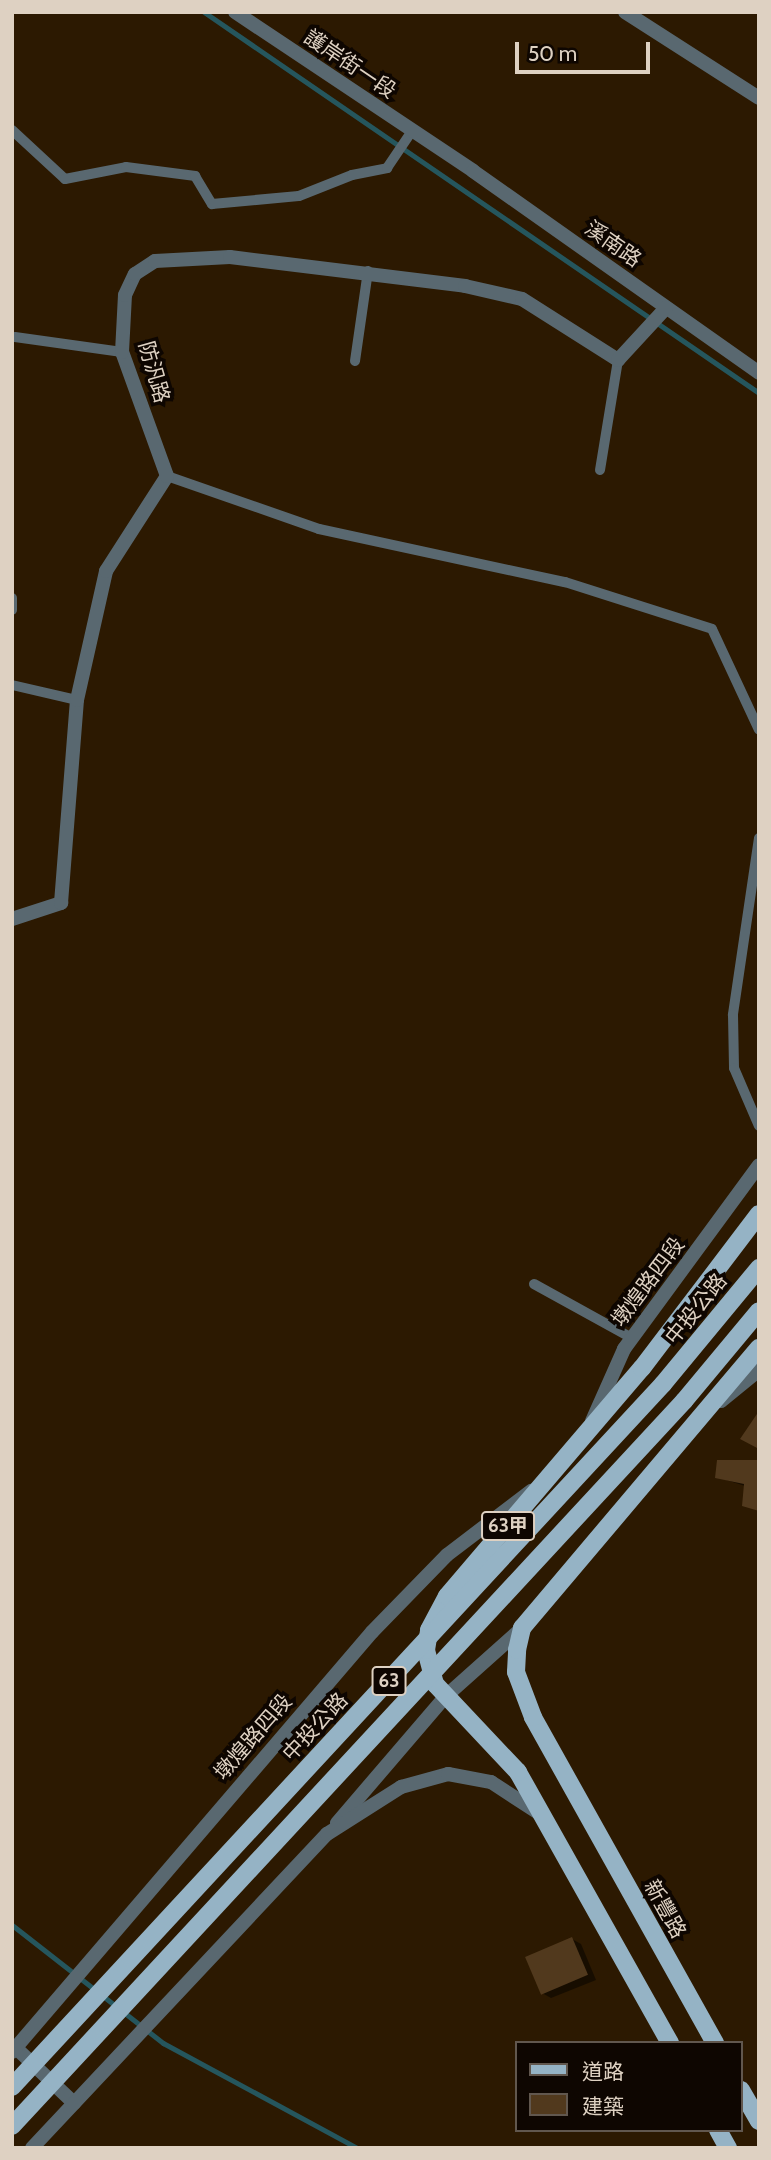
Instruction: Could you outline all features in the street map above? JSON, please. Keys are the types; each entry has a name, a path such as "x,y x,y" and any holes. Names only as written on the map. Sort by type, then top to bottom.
{"main road":[{"name":"63甲","path":"669,2041 544,1817 506,1756 435,1684 426,1650 437,1612 586,1434 759,1214"},
{"name":"中投公路","path":"12,2087 663,1384 759,1268"},
{"name":"63","path":"12,2126 684,1401 759,1311"},
{"path":"522,1628 759,1348"},
{"name":"新豐路","path":"522,1628 516,1672 522,1692 576,1797 714,2041"},
{"path":"743,2093 759,2121"},
{"path":"719,2132 728,2148"}],"street":[{"name":"護岸街一段","path":"235,12 442,150"},
{"path":"625,12 759,98"},
{"name":"溪南路","path":"442,150 759,373"},
{"name":"防汎路","path":"167,476 122,352 125,295 135,274 155,261 230,257 368,271 522,299 618,360"},
{"path":"618,360 666,308"},
{"path":"12,919 61,903 77,700 106,570 167,476"},
{"name":"墩煌路四段","path":"586,1434 632,1338 759,1165"},
{"path":"702,1418 759,1370"},
{"name":"墩煌路四段","path":"14,2050 372,1632 447,1555 551,1475"},
{"path":"32,2148 327,1834 446,1696 522,1628"},
{"path":"327,1834 401,1787 448,1774 491,1782 544,1817"},
{"path":"14,2050 74,2103"}],"lane":[{"path":"12,130 65,178 126,167 195,176 212,204 299,196 352,175 387,167 412,131"},
{"path":"355,361 368,271"},
{"path":"15,337 122,352"},
{"path":"600,470 618,360"},
{"path":"167,476 319,529 565,582 712,629 759,730"},
{"path":"12,598 12,610"},
{"path":"12,685 77,700"},
{"path":"759,838 733,1015 734,1068 759,1126"},
{"path":"534,1284 632,1338"}],"building":[{"path":"759,1411 759,1449 740,1439"},
{"path":"717,1460 759,1460 759,1511 742,1506 744,1484 715,1478"},
{"path":"572,1937 588,1975 541,1995 525,1957"}],"waterway":[{"path":"204,12 759,393"},
{"path":"12,1925 163,2043 357,2148"}]}
